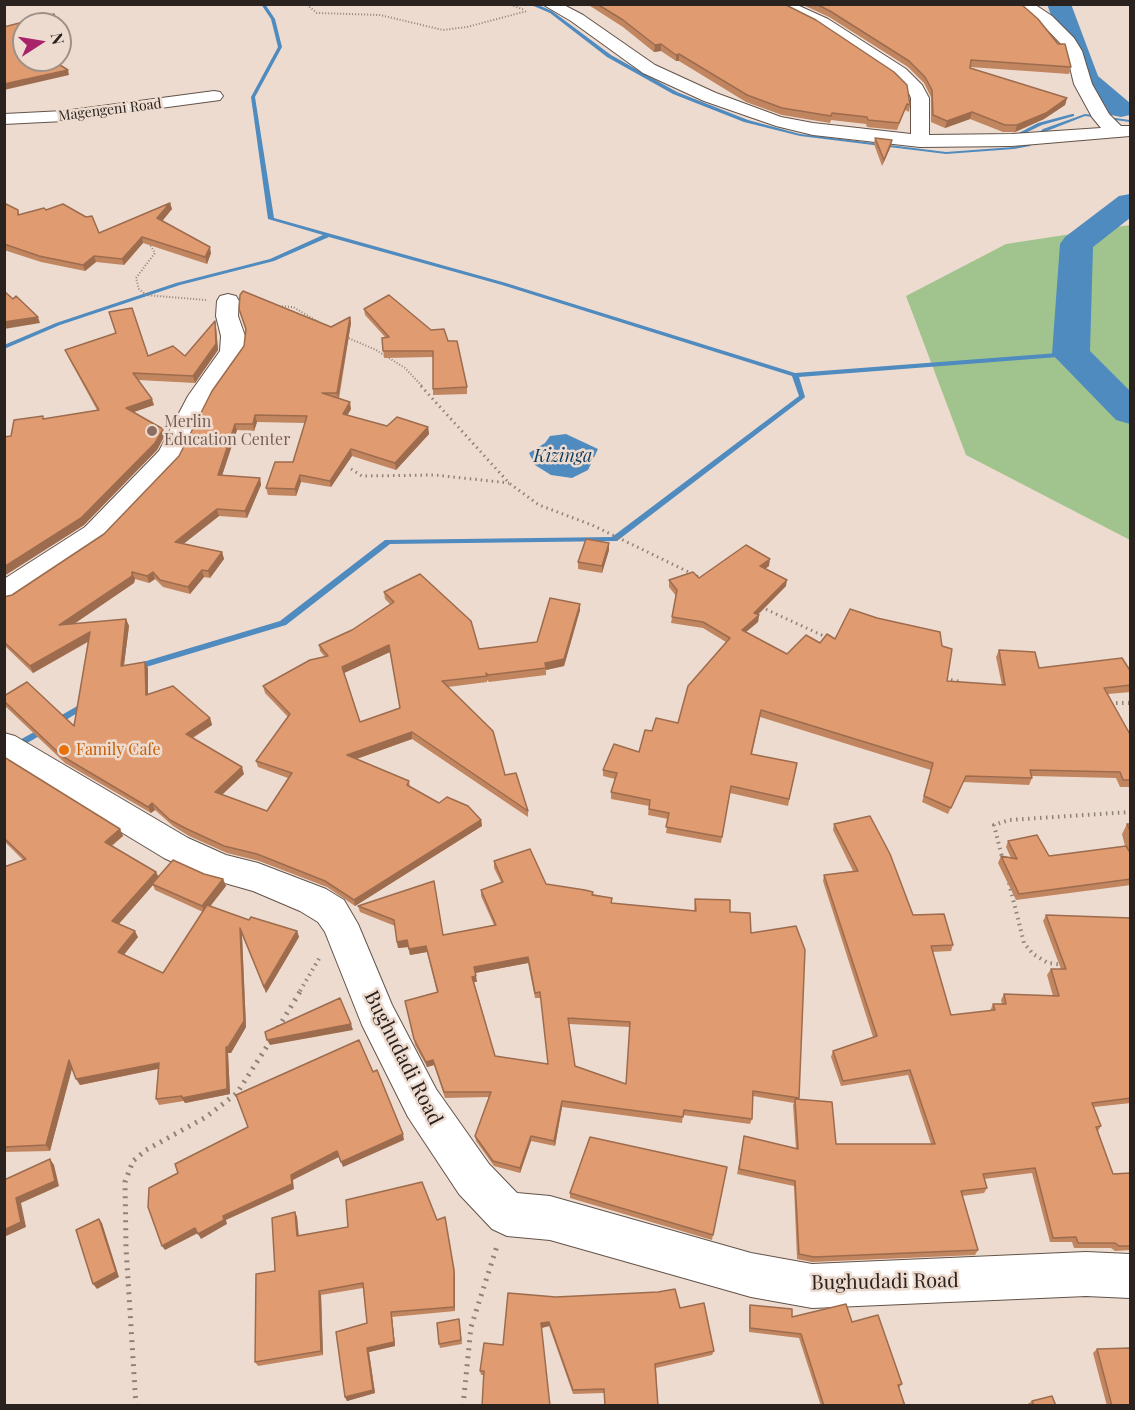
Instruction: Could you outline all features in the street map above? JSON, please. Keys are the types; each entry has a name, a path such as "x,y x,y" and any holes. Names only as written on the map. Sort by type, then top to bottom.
{"street":[{"path":"780,4 822,22 900,73 916,90 920,98 920,141"},
{"path":"1023,4 1046,19 1068,42 1074,51 1083,84 1101,117 1122,131"},
{"path":"542,8 577,18 649,69 710,98 776,121 813,129 920,141 1012,140 1122,131"},
{"name":"Magengeni Road","path":"4,120 64,116 214,96"},
{"path":"4,593 95,533 170,455 201,396 232,351 232,336 227,316 228,301"},
{"name":"Bughudadi Road","path":"4,745 176,848 219,868 258,878 313,900 331,910 340,924 376,1013 422,1103 474,1179 507,1214 550,1218 752,1275 812,1286 1086,1274 1131,1276"}],"path":[{"path":"508,4 527,11"},
{"path":"307,5 317,13 380,15 443,30 465,27 542,8"},
{"path":"143,239 152,244 155,253 136,278 139,290 146,295 293,308 333,330"},
{"path":"342,335 376,350 405,368 508,483 539,506 592,525 712,583"},
{"path":"351,469 362,476 435,475 508,483"},
{"path":"754,603 838,643"},
{"path":"935,677 967,683"},
{"path":"1109,704 1131,703"},
{"path":"1005,868 994,825 1009,820 1131,812"},
{"path":"1008,878 1024,943 1033,954 1048,963 1069,966"},
{"path":"136,1406 126,1248 125,1182 133,1161 164,1138 206,1116 237,1093 340,924"},
{"path":"463,1406 471,1327 507,1214"}],"green space":[{"path":"1130,225 1130,540 966,455 906,296 1006,244"}],"water":[{"name":"Kizinga","path":"566,434 598,449 588,470 572,478 551,475 535,465 529,453 545,443 550,436"}],"building":[{"path":"597,4 784,4 816,20 894,72 907,85 910,105 907,104 899,123 868,120 867,117 832,113 831,116 782,108 747,95 679,54 676,55 661,44 655,45 623,20"},
{"path":"816,4 1021,4 1038,19 1058,44 1065,44 1071,67 971,60 970,68 1067,98 1046,113 1017,125 1005,125 972,112 947,121 933,115 932,90 925,77 909,61"},
{"path":"12,25 12,72 59,72 4,84 4,27"},
{"path":"875,138 892,140 884,160"},
{"path":"4,203 18,210 18,215 63,204 86,217 92,216 99,233 170,203 157,218 210,247 205,257 142,237 122,259 94,256 83,265 39,256 4,244"},
{"path":"4,291 13,299 16,296 38,317 4,322"},
{"path":"243,291 331,327 350,317 337,393 322,393 350,402 343,414 387,426 397,417 428,427 395,463 351,449 330,481 300,475 295,489 266,488 275,462 293,462 307,416 255,415 253,424 235,424 218,475 260,478 245,511 217,509 175,542 222,552 208,571 202,570 188,587 160,580 153,572 147,576 132,572 132,576 59,625 126,619 121,666 145,662 146,695 173,686 210,718 186,734 242,767 215,792 267,811 292,773 256,761 290,714 263,686 310,660 328,656 319,645 352,630 394,602 384,592 420,574 471,621 479,649 537,642 550,598 580,604 564,659 545,663 546,668 488,675 486,673 487,676 442,681 493,731 505,775 516,773 528,811 412,732 347,755 409,781 407,785 439,803 447,797 468,806 481,820 354,900 325,881 257,854 224,846 170,820 152,803 148,807 62,756 4,701 4,696 27,682 74,726 90,632 30,666 4,642 4,597 12,595 104,534 179,456 212,391 244,346 246,329 239,309 240,295","holes":["389,645 400,708 360,722 342,667"]},
{"path":"389,295 431,330 444,329 448,341 457,341 467,387 433,389 433,351 383,351 382,338 389,337 364,309"},
{"path":"132,308 148,356 173,346 185,356 215,321 216,344 193,376 133,373 152,399 126,408 163,429 155,443 81,518 4,567 4,437 11,436 14,420 43,416 43,419 99,410 65,350 116,333 109,312"},
{"path":"586,539 609,543 602,566 578,562"},
{"path":"746,545 770,559 760,566 787,580 754,613 759,615 742,630 787,654 806,635 820,643 827,634 835,639 850,609 877,618 940,632 942,646 952,649 947,681 1005,685 999,650 1035,652 1039,668 1122,658 1131,672 1131,685 1104,688 1131,736 1131,780 1123,780 1120,772 1030,770 1032,778 966,776 951,808 924,796 933,763 761,710 751,754 797,763 789,799 731,786 722,837 666,827 669,813 649,809 650,800 611,792 617,773 603,770 614,744 639,752 645,730 652,731 656,718 678,723 688,686 730,638 703,622 672,617 677,590 669,580 693,572 699,578"},
{"path":"4,757 120,829 105,842 156,872 112,921 135,931 118,952 163,973 207,905 249,920 251,917 297,931 264,987 240,928 244,1021 226,1047 227,1089 182,1098 182,1096 156,1099 159,1063 76,1079 69,1060 46,1145 4,1147 4,867 26,859 4,838"},
{"path":"870,816 890,854 913,915 944,914 953,945 931,946 951,1015 995,1010 993,1004 1006,1004 1004,994 1059,996 1051,969 1066,969 1046,915 1131,918 1131,1098 1092,1103 1101,1126 1096,1127 1113,1174 1131,1173 1131,1246 1119,1246 1115,1243 1078,1243 1076,1237 1053,1238 1035,1168 983,1174 987,1188 961,1191 978,1250 814,1257 799,1254 795,1181 739,1169 744,1136 798,1149 795,1099 832,1102 836,1144 935,1144 910,1070 843,1081 833,1051 877,1036 824,875 858,871 834,824"},
{"path":"1037,835 1049,856 1126,846 1131,854 1131,879 1019,894 1001,856 1017,859 1008,841"},
{"path":"530,849 546,884 593,892 592,895 612,898 611,903 696,911 695,899 730,900 730,912 750,913 751,933 796,926 805,950 799,1098 753,1091 752,1119 684,1110 683,1117 562,1101 554,1141 531,1136 520,1168 493,1161 475,1136 491,1092 444,1092 433,1060 426,1062 414,1039 405,1001 438,992 426,946 409,949 407,940 397,942 394,920 358,906 434,881 443,935 496,925 481,890 503,882 494,861","holes":["528,957 535,993 540,992 548,1064 495,1056 472,977 476,976 474,967","568,1018 630,1022 626,1084 575,1066"]},
{"path":"173,860 204,874 223,879 202,906 152,884"},
{"path":"340,998 351,1024 267,1040 265,1032"},
{"path":"359,1040 373,1072 377,1070 403,1134 341,1162 337,1151 291,1175 292,1184 223,1216 224,1220 198,1234 195,1228 162,1246 148,1207 149,1188 178,1173 175,1164 248,1127 236,1095"},
{"path":"590,1137 727,1167 713,1235 570,1193"},
{"path":"50,1159 55,1181 16,1198 21,1222 4,1230 4,1180"},
{"path":"422,1182 437,1220 445,1217 454,1270 454,1307 391,1312 394,1342 367,1348 373,1390 345,1397 336,1332 367,1323 363,1283 319,1291 321,1351 255,1362 256,1274 275,1271 272,1218 295,1212 297,1236 348,1227 346,1200"},
{"path":"99,1219 116,1272 93,1284 76,1230"},
{"path":"675,1289 680,1308 704,1303 714,1351 655,1364 658,1406 605,1406 604,1389 573,1390 549,1322 541,1323 550,1406 482,1406 484,1371 480,1371 484,1343 503,1345 508,1293 556,1297 658,1292"},
{"path":"846,1304 852,1322 878,1315 902,1384 898,1385 905,1406 824,1406 801,1334 750,1328 750,1305 792,1309 792,1317"},
{"path":"459,1319 461,1340 439,1344 437,1323"},
{"path":"1131,1348 1131,1406 1112,1406 1097,1349"},
{"path":"1052,1396 1056,1406 1034,1406 1032,1401"}],"waterway":[{"path":"263,4 273,19 280,47 253,97 271,219 504,284 795,375"},
{"path":"531,4 551,12 609,56 675,93 746,121 800,135 946,153 1028,145 1045,130 1085,115 1130,121"},
{"path":"1059,4 1086,80 1121,109"},
{"path":"1013,137 1040,124 1072,115"},
{"path":"1130,203 1077,244 1071,354 1130,412"},
{"path":"4,347 58,324 178,284 272,260 328,235"},
{"path":"795,375 1071,354"},
{"path":"136,667 283,623 388,542 614,539 802,397 795,375"},
{"path":"56,722 86,704"},
{"path":"19,744 45,729"}],"place":[{"name":"Merlin Education Center","path":"152,431"},
{"name":"Family Cafe","path":"64,750"}]}
